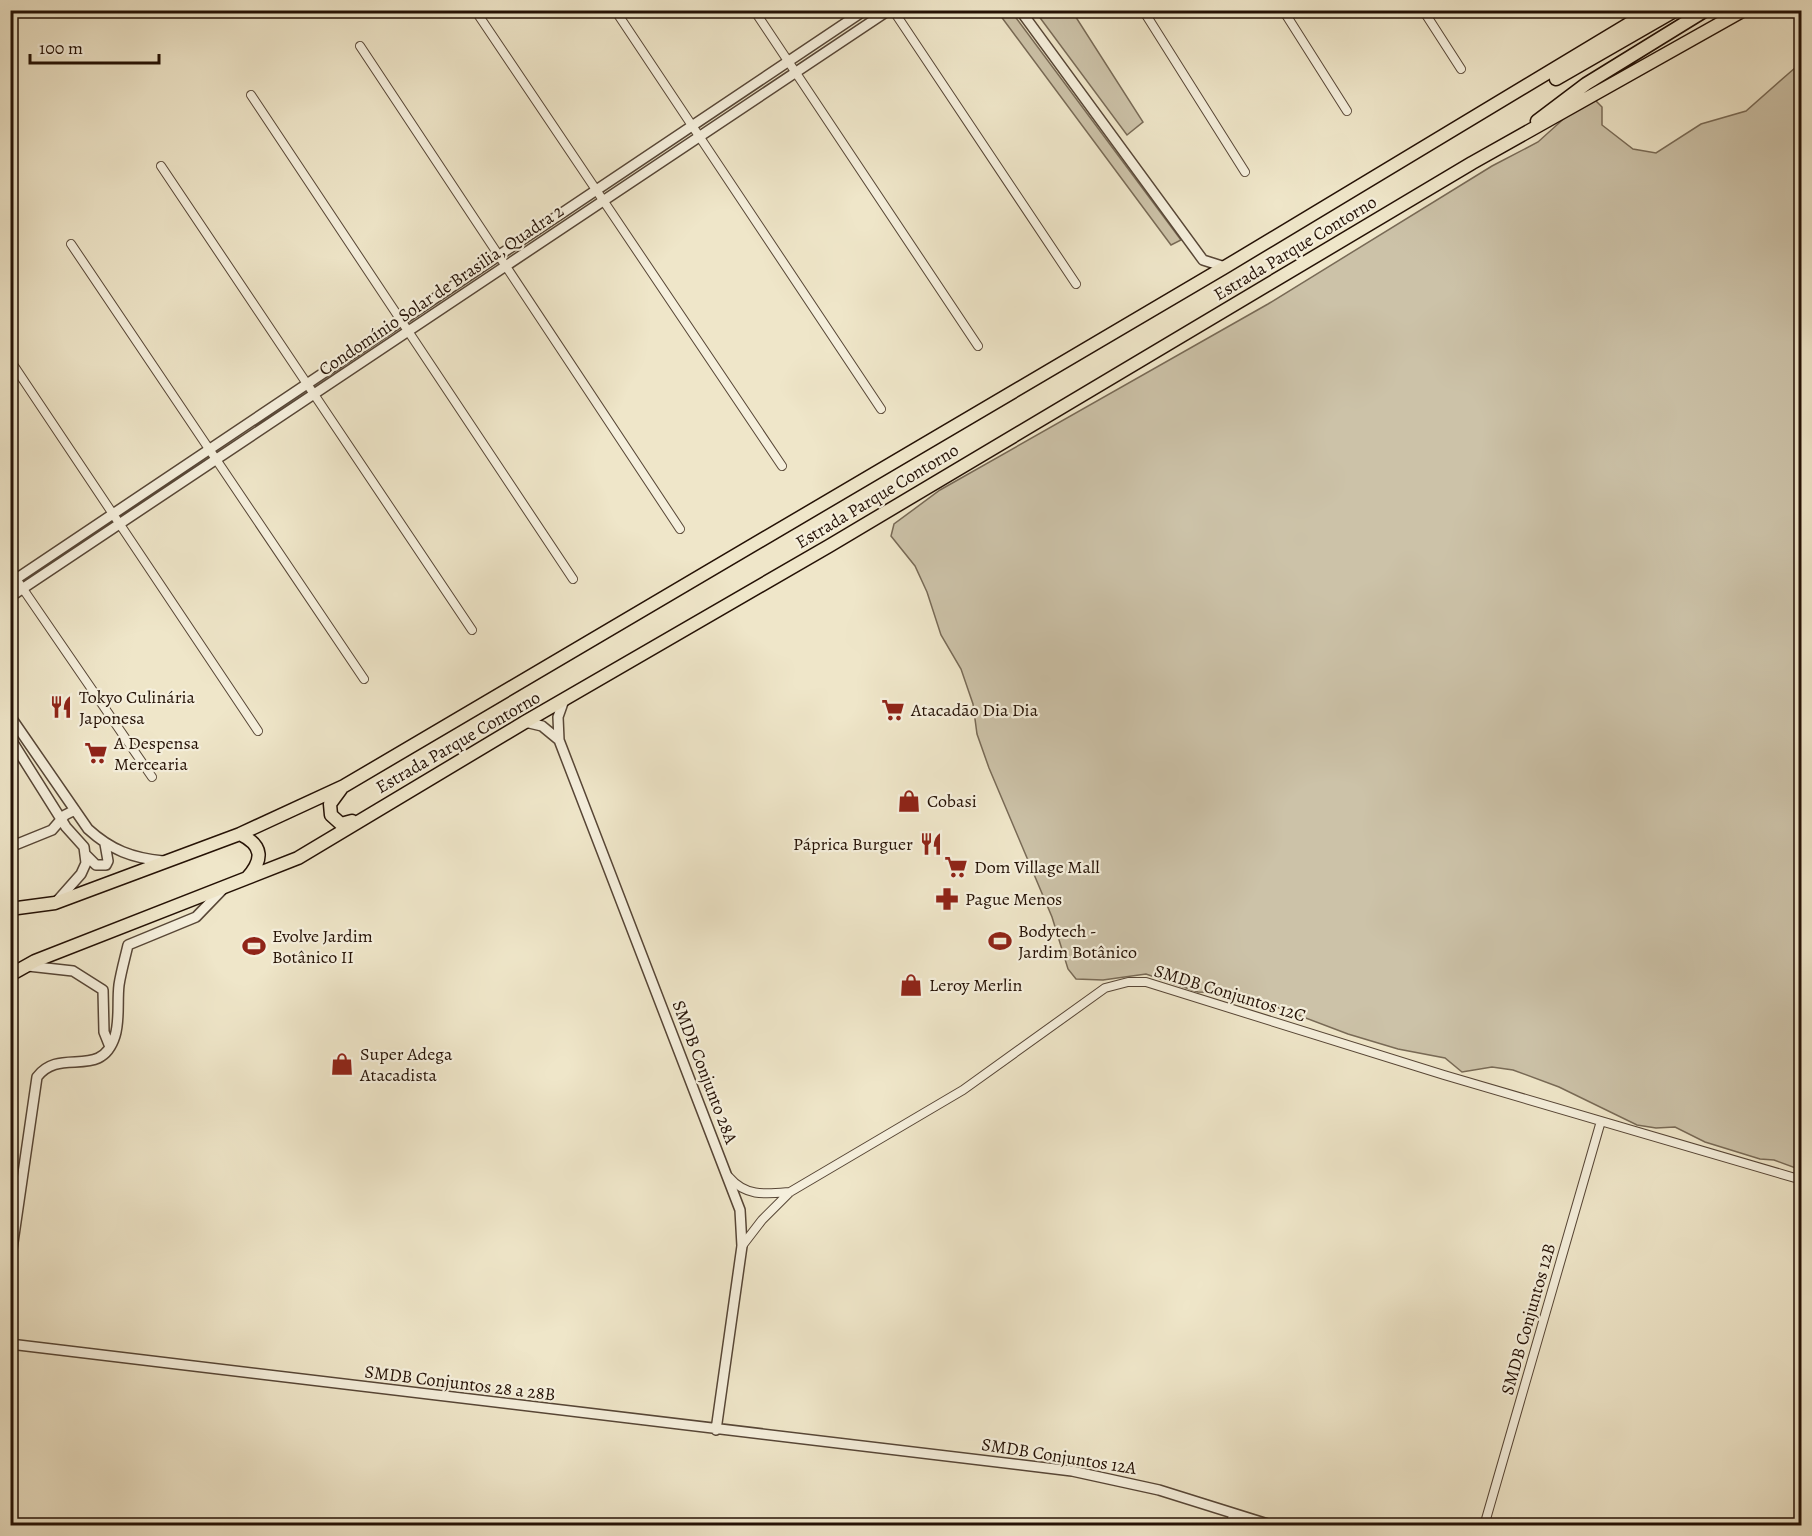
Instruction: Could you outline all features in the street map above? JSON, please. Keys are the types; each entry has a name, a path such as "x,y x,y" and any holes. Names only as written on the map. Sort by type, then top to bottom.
{"highway":[{"name":"Estrada Parque Contorno","path":"10,909 55,903 240,834 344,786 1225,267 1652,10"},
{"path":"1474,119 1543,86 1676,10"},
{"path":"1505,145 1586,84 1706,10"},
{"name":"Estrada Parque Contorno","path":"10,975 26,966 298,858 1505,145 1744,10"},
{"path":"344,786 330,804 331,814 341,824 365,817"},
{"path":"240,834 252,840 258,850 258,866 247,879"}],"street":[{"path":"475,10 782,466"},
{"path":"615,10 881,409"},
{"path":"754,10 978,346"},
{"name":"Condomínio Solar de Brasilia, Quadra 2","path":"13,581 865,10"},
{"path":"891,10 1076,284"},
{"name":"Condomínio Solar de Brasilia, Quadra 2","path":"10,597 891,10"},
{"path":"1020,10 1203,260 1225,267"},
{"path":"1143,10 1245,172"},
{"path":"1283,10 1347,111"},
{"path":"1423,10 1461,69"},
{"path":"360,46 680,529"},
{"path":"251,95 573,579"},
{"path":"161,166 471,630"},
{"path":"71,244 364,679"},
{"path":"1203,260 1203,280"},
{"path":"10,360 258,731"},
{"path":"10,570 13,581 23,589 152,777"},
{"path":"560,740 558,717 564,700"},
{"path":"10,716 88,830 105,844 131,856 165,862"},
{"path":"525,722 542,726 560,740"},
{"path":"10,738 63,820 84,847 86,855 81,874 55,903"},
{"name":"SMDB Conjunto 28A","path":"560,740 740,1210 742,1246 716,1430"},
{"path":"10,847 52,830 65,815 75,810"},
{"path":"86,855 96,865 106,865 108,861 105,844"},
{"path":"10,1263 37,1077 43,1068 52,1063 90,1062 98,1059 110,1047 115,1035 119,985 128,945 196,917 224,888"},
{"path":"26,966 73,971 103,990 104,1032 110,1047"},
{"name":"SMDB Conjuntos 12C","path":"742,1246 762,1220 790,1192 963,1090 1105,988 1128,982 1146,982 1802,1180"},
{"name":"SMDB Conjuntos 12B","path":"1484,1526 1601,1121"},
{"name":"SMDB Conjuntos 12C","path":"727,1175 741,1189 753,1193 790,1192"},
{"name":"SMDB Conjuntos 28 a 28B","path":"10,1344 907,1451"},
{"name":"SMDB Conjuntos 12A","path":"907,1451 1104,1476 1159,1490 1274,1526"},
{"path":"1229,1526 1234,1514"}],"shaded area":[{"path":"997,11 1011,11 1181,240 1171,245"},
{"path":"1035,11 1072,11 1143,122 1127,135"},
{"path":"1796,67 1802,75 1801,1170 1774,1160 1760,1159 1705,1142 1675,1127 1656,1128 1637,1125 1559,1087 1513,1070 1492,1067 1462,1072 1445,1058 1398,1049 1348,1034 1232,993 1198,992 1146,974 1103,980 1076,979 1068,969 1052,917 989,768 977,734 973,704 961,669 941,635 927,592 915,566 891,536 894,524 940,490 1268,304 1492,166 1538,142 1569,114 1594,99 1602,107 1602,125 1633,149 1656,153 1701,124 1746,111"}],"place":[{"name":"Tokyo Culinária Japonesa","path":"61,707"},
{"name":"Atacadão Dia Dia","path":"893,710"},
{"name":"A Despensa Mercearia","path":"96,753"},
{"name":"Cobasi","path":"909,801"},
{"name":"Páprica Burguer","path":"931,844"},
{"name":"Dom Village Mall","path":"956,867"},
{"name":"Pague Menos","path":"947,899"},
{"name":"Bodytech - Jardim Botânico","path":"1000,941"},
{"name":"Evolve Jardim Botânico II","path":"254,946"},
{"name":"Leroy Merlin","path":"911,985"},
{"name":"Super Adega Atacadista","path":"342,1064"}]}
